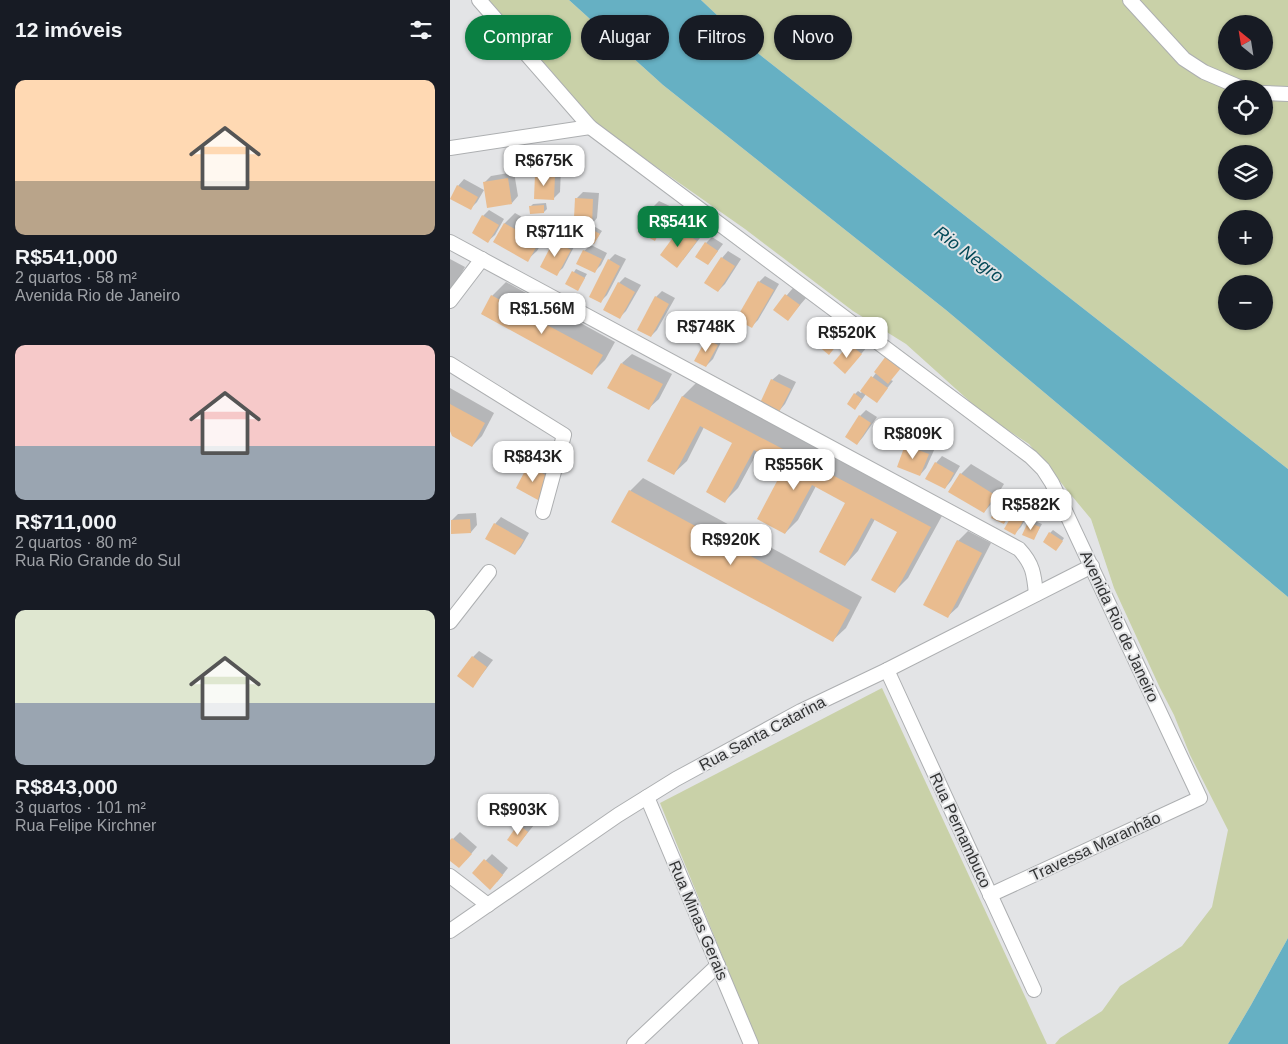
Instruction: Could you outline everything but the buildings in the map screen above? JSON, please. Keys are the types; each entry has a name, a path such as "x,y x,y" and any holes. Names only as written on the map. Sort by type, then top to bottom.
{"street":[{"name":"Avenida Rio de Janeiro","path":"480,0 590,127 1031,457 1043,469 1052,483 1092,566 1200,798"},
{"path":"1130,0 1184,59 1204,72 1223,80"},
{"path":"1273,93 1288,94"},
{"path":"450,148 590,127"},
{"path":"450,242 1019,549 1028,559 1034,572 1036,594"},
{"path":"450,301 482,259"},
{"path":"450,364 564,434 543,512"},
{"name":"Rua Santa Catarina","path":"450,931 647,797 801,711 887,670 1092,566"},
{"path":"450,622 489,572"},
{"name":"Rua Pernambuco","path":"887,670 1034,990"},
{"name":"Rua Minas Gerais","path":"647,797 751,1044"},
{"name":"Travessa Maranhão","path":"990,895 1200,798"},
{"path":"450,876 488,905"},
{"path":"634,1044 718,965"}],"green space":[{"path":"486,0 569,0 586,15 581,15 581,60 635,60 663,85 946,310 1288,597 1288,938 1228,1044 1055,1044 1060,1038 1102,1011 1120,986 1182,946 1212,907 1228,830 1190,755 1174,715 1114,588 1091,519 1029,444 986,416 906,344 853,311 745,229 598,126 541,60 571,60 571,15 500,15"},
{"path":"701,0 1288,0 1288,469 764,58 764,15 717,15"},
{"path":"882,688 1047,1044 758,1044 660,803"}],"water":[{"name":"Rio Negro","path":"569,0 701,0 717,15 679,15 679,60 764,60 764,58 1288,469 1288,597 946,310 663,85 635,60 669,60 669,15 586,15"},
{"path":"1288,938 1288,1044 1228,1044 1251,1005"}]}
